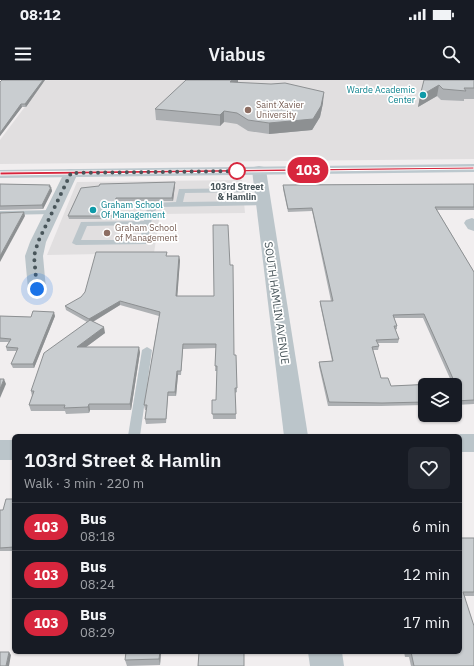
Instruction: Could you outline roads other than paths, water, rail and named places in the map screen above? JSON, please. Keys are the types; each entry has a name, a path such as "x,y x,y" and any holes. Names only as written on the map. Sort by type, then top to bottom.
{"main road":[{"path":"0,174 474,168"}],"street":[{"name":"SOUTH HAMLIN AVENUE","path":"259,170 296,434"},
{"path":"37,289 34,256 38,242 71,173"},
{"path":"462,443 474,443"},
{"path":"0,450 12,450"},
{"path":"325,654 327,666"}],"lane":[{"path":"179,204 182,191 263,196"},
{"path":"147,223 84,224 76,243 144,242 149,212 157,205 263,196"},
{"path":"0,213 52,212"},
{"path":"134,434 147,350"}],"place":[{"name":"Warde Academic Center","path":"423,95"},
{"name":"Saint Xavier University","path":"248,110"},
{"name":"103rd Street & Hamlin","path":"237,171"},
{"name":"Graham School Of Management","path":"93,210"},
{"name":"Graham School of Management","path":"107,233"}]}
